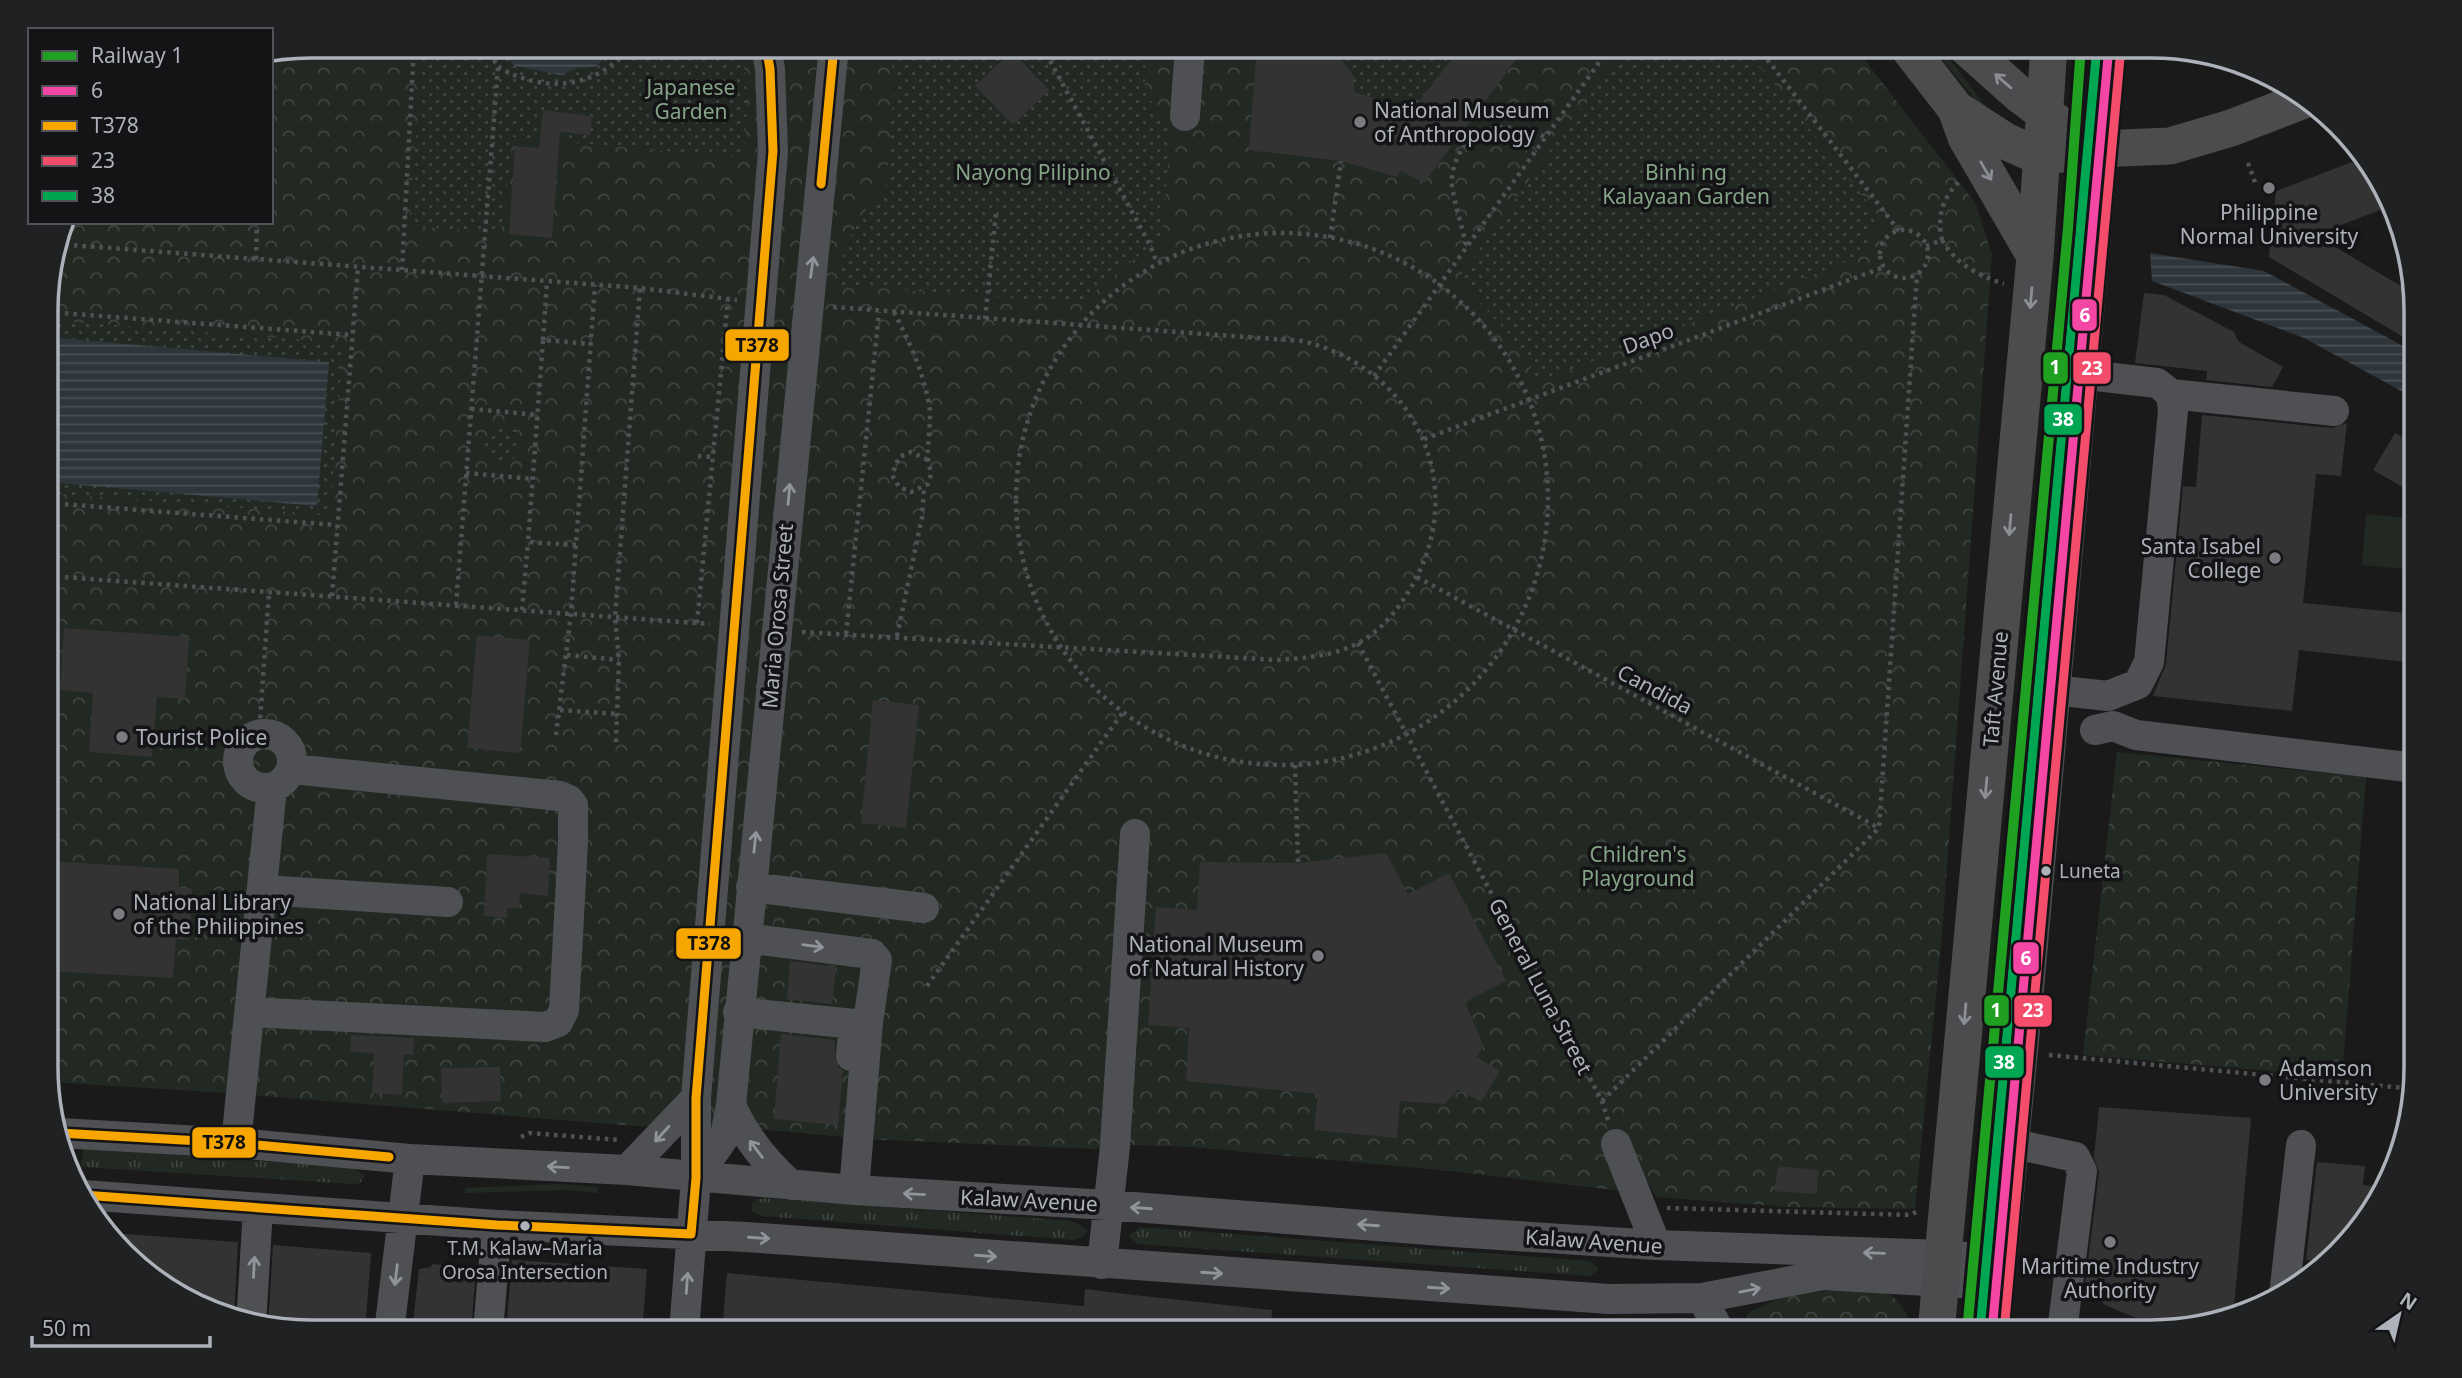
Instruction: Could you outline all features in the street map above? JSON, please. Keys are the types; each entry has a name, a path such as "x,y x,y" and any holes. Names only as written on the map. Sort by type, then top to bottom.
{"main road":[{"path":"1898,58 1956,109 2005,141 2041,157 2098,149 2170,146 2231,128 2296,103"},
{"path":"1979,58 2044,114 2098,149"},
{"name":"Taft Avenue","path":"1937,1320 2019,265 2041,157 2048,58"},
{"path":"1993,1320 2020,1052 2108,58"},
{"path":"1956,109 2019,265"}],"street":[{"name":"Maria Orosa Street","path":"685,1320 696,1178 696,1098 732,625 773,151 768,58"},
{"name":"Maria Orosa Street","path":"696,1178 725,1136 731,1105 833,58"},
{"path":"1185,116 1189,58"},
{"path":"2079,374 2157,383 2171,394 2334,411"},
{"path":"2051,708 2108,696 2138,684 2149,662 2173,411 2171,394"},
{"path":"2051,708 2113,738 2136,735 2404,767"},
{"path":"236,1143 264,890 282,778 292,754 285,742 273,735 259,735 242,747 239,768 251,784 282,778 560,796 573,805 564,1010 558,1022 545,1027 251,1012"},
{"path":"1102,1265 1135,834"},
{"path":"751,887 924,908"},
{"path":"264,890 448,902"},
{"path":"746,938 872,954 877,960 845,1189"},
{"path":"738,1012 853,1024 845,1189"},
{"path":"626,1170 696,1098"},
{"path":"731,1105 742,1130 791,1185"},
{"name":"Kalaw Avenue","path":"66,1133 236,1143 410,1159 626,1170 696,1178 1108,1205 1997,1272"},
{"path":"2010,1143 2075,1157 2082,1171 2063,1320"},
{"path":"1616,1144 1656,1245"},
{"path":"2285,1282 2301,1144"},
{"path":"390,1320 410,1159"},
{"name":"Kalaw Avenue","path":"93,1196 402,1219 691,1234 1609,1299 1702,1298 1824,1275 1942,1267"},
{"path":"252,1313 258,1208"},
{"path":"489,1320 497,1225"},
{"path":"1702,1298 1714,1320"}],"path":[{"path":"402,270 413,58"},
{"path":"493,58 498,67 522,80 552,83 583,81 617,63 621,58"},
{"path":"1049,58 1150,245 1157,263"},
{"path":"1374,376 1438,283 1602,58"},
{"path":"1766,58 1899,231 1919,235 1926,246 1927,262 1917,274 1903,278 1884,267 1882,245 1899,231"},
{"path":"456,605 498,67"},
{"path":"1466,245 1452,185 1456,160 1468,141 1484,129 1509,126 1545,137"},
{"path":"1330,238 1341,161"},
{"path":"2248,163 2256,185"},
{"path":"1967,175 1944,201 1940,218 1942,240 1961,263 1979,275 2004,284"},
{"path":"985,319 996,213"},
{"path":"256,259 257,224"},
{"path":"1300,233 1330,238 1349,241 1396,258 1438,283 1461,302 1495,339 1530,399 1544,446 1550,495 1546,544 1534,591 1515,631 1478,682 1433,720 1408,735 1359,754 1295,765 1250,763 1205,754 1162,737 1123,712 1090,683 1062,648 1042,614 1025,566 1016,502 1017,464 1025,426 1038,390 1056,356 1079,325 1102,301 1157,263 1202,244 1251,234 1300,233"},
{"path":"1926,246 1942,240"},
{"path":"66,244 640,288 761,302"},
{"path":"2003,298 2004,284 2019,265"},
{"path":"332,596 358,267"},
{"name":"Dapo","path":"1424,439 1884,267"},
{"path":"1602,1101 1879,828 1917,274"},
{"path":"522,610 547,281"},
{"path":"556,735 571,613 595,285"},
{"path":"616,742 619,660 615,617 640,288"},
{"path":"697,623 728,299"},
{"path":"776,628 1277,660 1314,657 1358,643 1376,632 1392,614 1417,577 1429,552 1436,515 1437,485 1424,439 1403,404 1374,376 1350,358 1326,346 1302,341 807,306"},
{"path":"845,634 879,312"},
{"path":"894,312 915,352 929,404 931,439 928,460 932,472 924,488 922,517 897,636"},
{"path":"58,313 352,335"},
{"path":"543,340 591,344"},
{"path":"471,409 538,415"},
{"path":"924,488 911,492 899,487 892,468 905,453 918,453 928,460"},
{"path":"698,456 712,457"},
{"path":"466,473 533,479"},
{"path":"58,504 336,525"},
{"path":"528,542 576,545"},
{"path":"58,577 732,625"},
{"name":"Candida","path":"1417,577 1879,828"},
{"path":"259,735 269,593"},
{"name":"General Luna Street","path":"1358,643 1602,1101 1616,1144"},
{"path":"567,655 619,660"},
{"path":"560,710 618,714"},
{"path":"927,986 1123,712"},
{"path":"1295,765 1298,863"},
{"path":"2020,1052 2404,1088"},
{"path":"1642,1206 1910,1215 1921,1205"}],"green space":[{"name":"Children's Playground","path":"294,58 1863,58 1976,204 1992,254 1942,934 1915,1209 1789,1207 1656,1197 1648,1182 1622,1183 1622,1191 1451,1171 1192,1147 1136,1145 1093,1149 865,1139 747,1128 636,1126 213,1092 58,1083 58,294 66,245 73,224 273,224 273,61"},
{"name":"Japanese Garden","path":"423,58 742,58 746,87 743,158 513,137 501,233 409,226"},
{"name":"Nayong Pilipino","path":"889,58 1145,58 1145,92 1171,131 1162,236 1081,303 837,285 843,256 852,232 867,209 886,188 895,74"},
{"path":"1340,58 1453,58 1413,109 1354,94"},
{"name":"Binhi ng Kalayaan Garden","path":"1616,58 1753,58 1882,221 1869,233 1866,254 1539,382 1516,342 1458,279"},
{"path":"1941,58 1949,58 1984,104 1980,105"},
{"path":"58,321 343,343 330,515 58,494"},
{"path":"503,426 515,432 521,444 515,456 503,462 491,456 485,444 491,432"},
{"path":"2366,514 2404,518 2404,569 2362,565"},
{"path":"2117,752 2366,777 2342,1077 2083,1055"},
{"path":"83,1148 354,1168 365,1176 360,1183 354,1184 81,1167"},
{"path":"557,1184 598,1187 598,1193 567,1190 464,1193 466,1188"},
{"path":"762,1198 1072,1221 1088,1230 1084,1236 1074,1240 761,1216 751,1210 753,1202"},
{"path":"1141,1227 1590,1261 1599,1269 1590,1276 1138,1244 1128,1236"},
{"path":"1865,1286 1883,1291 1897,1300 1908,1320 1745,1320 1749,1312 1785,1296"}],"shaded area":[{"path":"507,58 606,58 595,67 578,68 560,75 515,66"},
{"path":"2150,253 2264,271 2404,347 2404,392 2304,338 2152,281"},
{"path":"58,338 329,362 317,506 58,483"}],"building":[{"path":"1005,58 1019,58 1049,90 1013,125 975,86"},
{"name":"National Museum of Anthropology","path":"1256,58 1340,58 1354,77 1354,92 1413,109 1453,58 1517,58 1424,183 1401,171 1396,177 1341,161 1249,150"},
{"path":"543,110 592,116 590,135 560,132 552,238 509,234 515,146 539,148"},
{"path":"2355,161 2383,209 2315,235 2403,287 2404,337 2269,257 2276,191"},
{"path":"2144,293 2164,295 2234,332 2239,342 2283,367 2272,387 2206,380 2207,371 2135,363"},
{"path":"2202,415 2332,428 2347,423 2341,476 2316,474 2303,603 2404,613 2404,662 2299,650 2292,711 2153,696 2166,664 2183,486 2196,487"},
{"path":"2395,433 2404,438 2404,488 2373,470"},
{"path":"64,628 189,637 185,699 157,697 152,757 89,752 93,693 60,690"},
{"path":"477,635 530,640 520,753 467,748"},
{"path":"873,700 919,705 906,828 861,823"},
{"name":"National Museum of Natural History","path":"1386,853 1408,894 1449,873 1506,981 1465,1002 1484,1047 1476,1057 1500,1071 1481,1102 1458,1089 1445,1104 1400,1101 1397,1138 1314,1130 1318,1094 1186,1081 1189,1028 1148,1025 1156,907 1197,910 1200,862 1298,863"},
{"path":"487,854 550,858 548,896 520,893 519,908 507,908 507,918 484,916"},
{"name":"National Library of the Philippines","path":"58,862 179,869 179,888 192,889 189,940 176,939 173,978 58,972"},
{"path":"790,961 836,967 832,1004 787,999"},
{"path":"781,1034 835,1040 835,1063 843,1071 838,1125 774,1119"},
{"path":"351,1035 414,1038 413,1055 404,1055 402,1095 372,1093 374,1053 350,1052"},
{"path":"500,1067 501,1101 442,1103 441,1068"},
{"path":"2099,1107 2251,1118 2234,1307 2168,1320 2136,1318 2105,1305 2085,1285 2099,1173 2094,1157"},
{"path":"2317,1162 2365,1166 2363,1185 2374,1186 2362,1208 2342,1234 2318,1258 2306,1260"},
{"path":"1778,1166 1819,1170 1816,1194 1774,1191"},
{"path":"120,1234 238,1242 235,1309 170,1278 144,1258"},
{"path":"273,1245 371,1253 366,1320 294,1320 269,1316"},
{"path":"512,1260 647,1269 643,1320 507,1320"},
{"path":"432,1264 476,1268 472,1320 413,1320 419,1269 431,1267"},
{"path":"727,1273 1084,1306 1085,1289 1272,1310 1272,1320 723,1320"}],"rail line":[{"name":"1","path":"1968,1320 2068,228 2080,58"}],"transit line":[{"name":"T378","path":"93,1196 497,1225 691,1234 696,1178 696,1098 773,151 768,58"},
{"name":"T378","path":"821,184 833,58"},
{"name":"38","path":"1981,1320 2096,58"},
{"name":"6","path":"1993,1320 2108,58"},
{"name":"23","path":"2005,1320 2120,58"},
{"name":"T378","path":"66,1133 236,1143 389,1157"}],"place":[{"name":"National Museum of Anthropology","path":"1360,122"},
{"name":"Philippine Normal University","path":"2269,188"},
{"name":"Santa Isabel College","path":"2275,558"},
{"name":"Tourist Police","path":"122,737"},
{"name":"Luneta","path":"2046,871"},
{"name":"National Library of the Philippines","path":"119,914"},
{"name":"National Museum of Natural History","path":"1318,956"},
{"name":"Adamson University","path":"2265,1080"},
{"name":"T.M. Kalaw–Maria Orosa Intersection","path":"525,1226"},
{"name":"Maritime Industry Authority","path":"2110,1242"}]}
